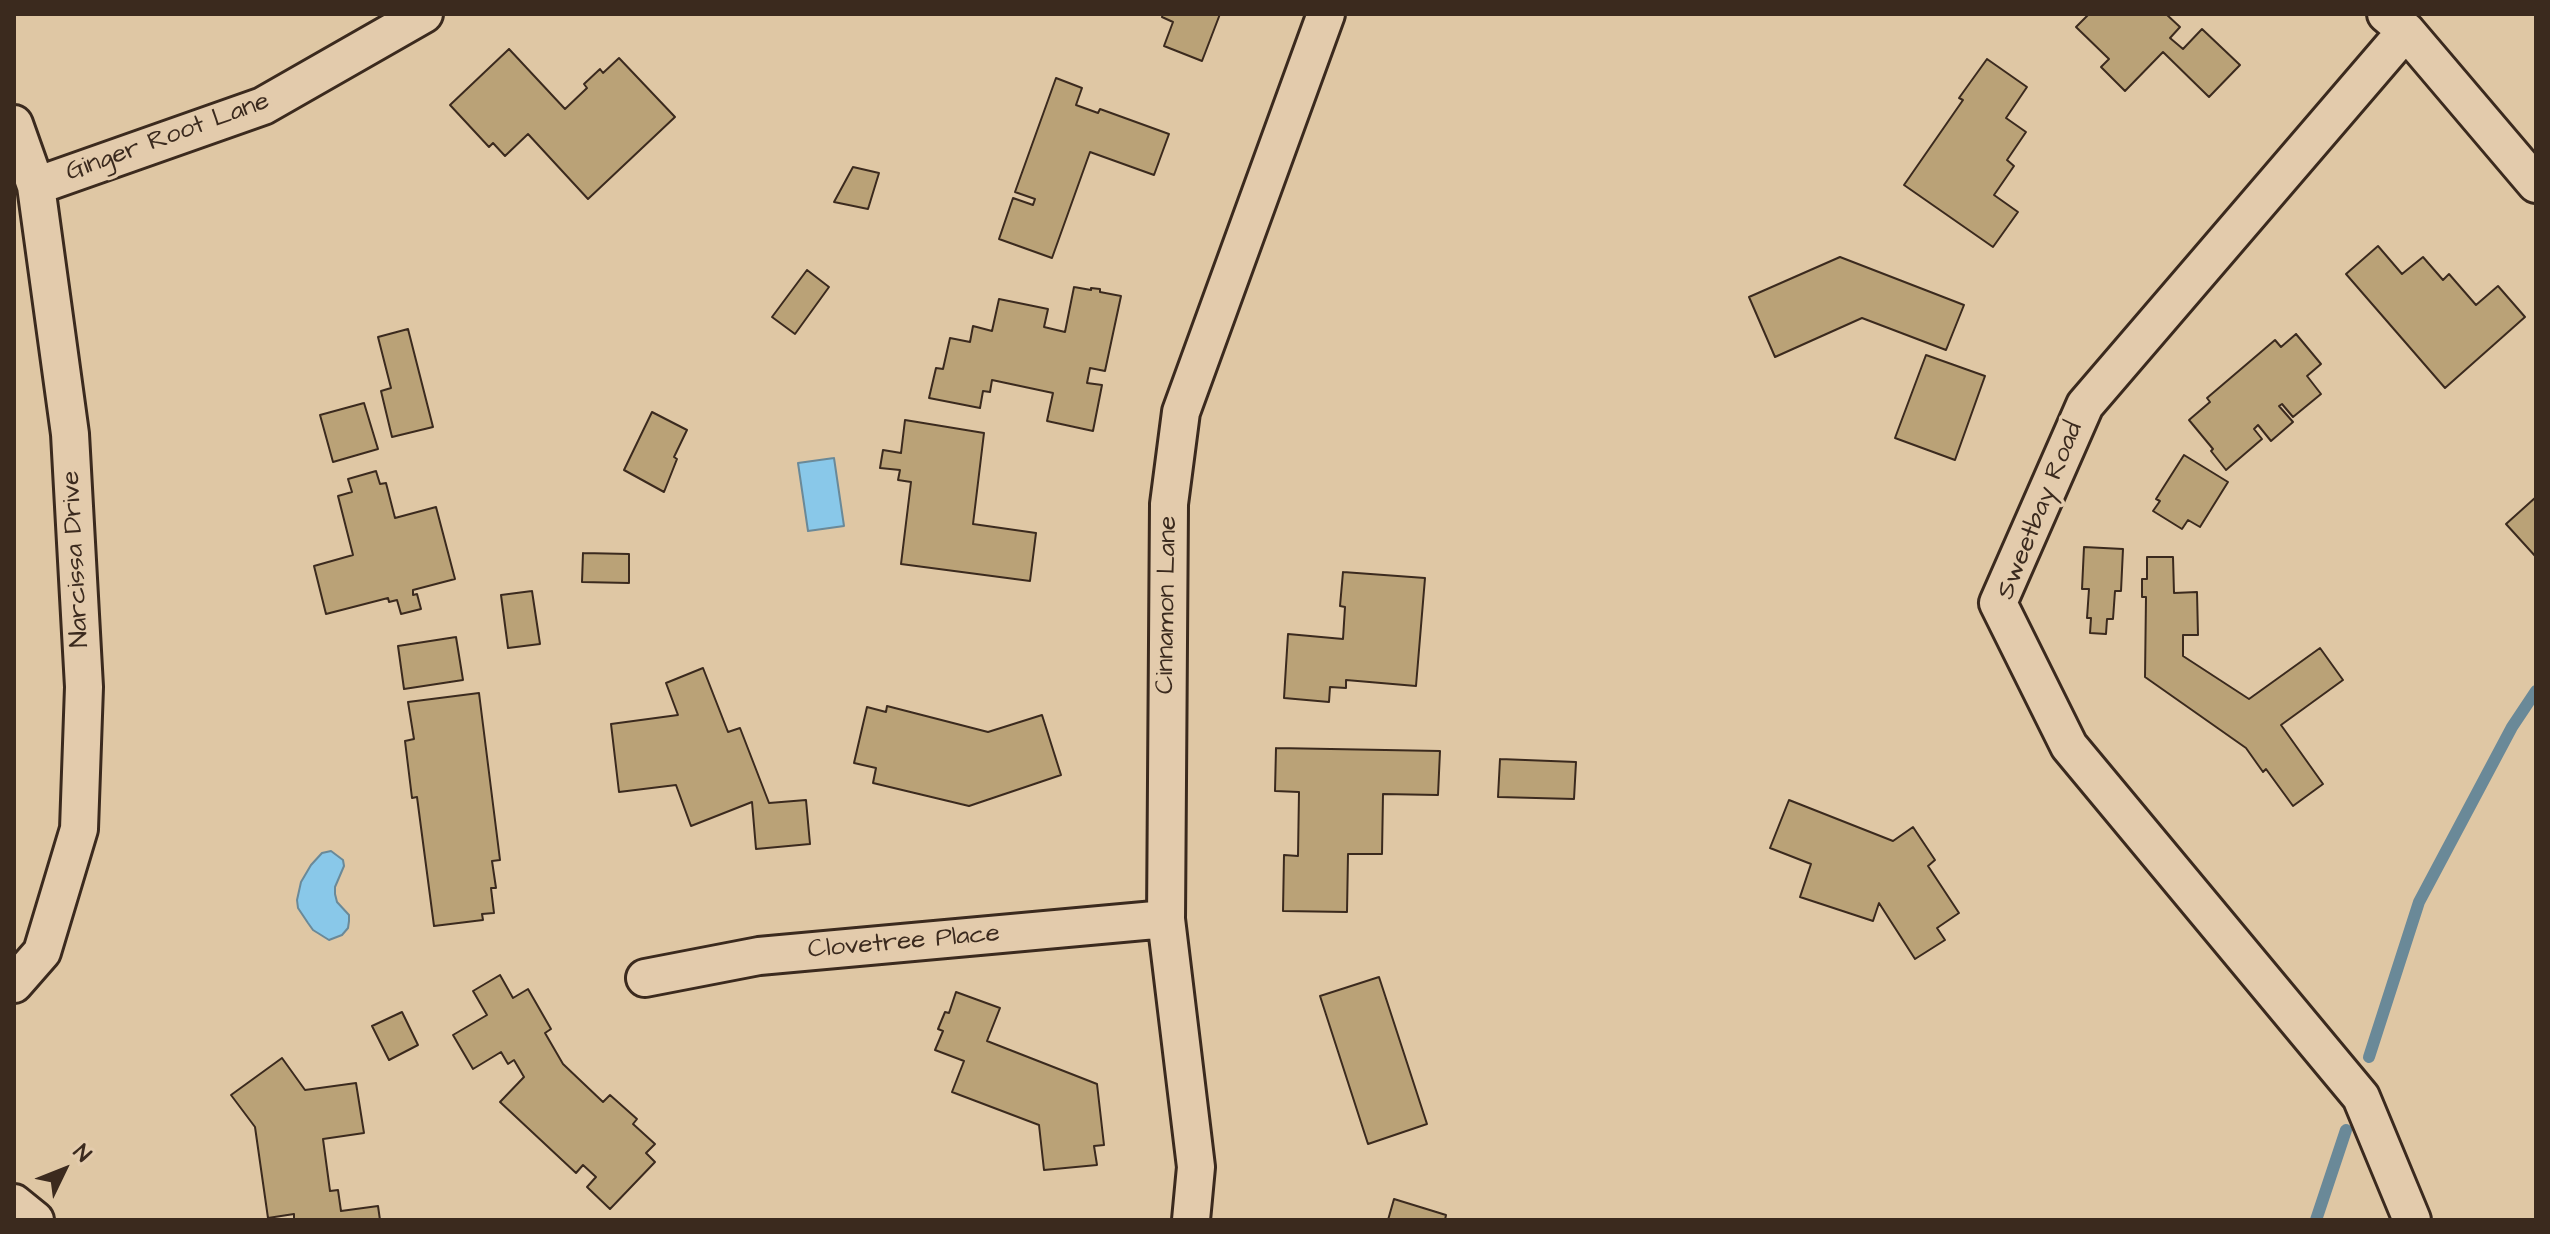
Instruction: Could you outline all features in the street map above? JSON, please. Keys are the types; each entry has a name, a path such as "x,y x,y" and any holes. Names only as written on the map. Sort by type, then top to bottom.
{"street":[{"name":"Ginger Root Lane","path":"36,186 263,106 424,14"},
{"name":"Cinnamon Lane","path":"1191,1220 1196,1167 1166,919 1169,504 1181,412 1326,14"},
{"path":"2396,23 2536,184"},
{"name":"Sweetbay Road","path":"2396,23 2085,405 1998,603 2069,746 2361,1097 2412,1220"},
{"name":"Narcissa Drive","path":"14,124 36,186 70,434 84,687 79,829 42,952 14,984"},
{"name":"Clovetree Place","path":"645,978 759,956 1166,919"},
{"path":"14,1203 35,1220"}],"water":[{"path":"834,458 844,526 808,531 798,463"},
{"path":"331,851 343,860 335,894 337,902 349,915 349,921 342,935 329,940 313,930 298,908 297,900 301,882 311,865 322,853"}],"building":[{"path":"1163,14 1220,14 1202,61 1164,46 1173,22 1162,17"},
{"path":"2089,14 2166,14 2180,27 2170,38 2183,49 2202,29 2240,65 2209,97 2163,52 2125,91 2101,67 2109,59 2076,27"},
{"path":"509,49 565,109 587,88 584,84 600,69 603,73 619,58 675,117 588,199 528,134 505,156 493,143 489,147 450,105"},
{"path":"1987,59 2027,87 2006,118 2026,132 2007,160 2014,166 1994,195 2018,212 1993,247 1904,185 1963,100 1959,98"},
{"path":"1056,78 1082,88 1076,105 1098,113 1100,109 1169,134 1154,175 1090,152 1052,258 999,239 1013,198 1033,205 1035,199 1015,192"},
{"path":"853,167 879,173 868,209 834,202"},
{"path":"2378,246 2402,274 2423,257 2443,280 2449,274 2476,305 2498,286 2525,317 2445,388 2346,274"},
{"path":"1840,257 1964,305 1946,350 1862,318 1775,357 1749,297"},
{"path":"807,270 829,287 795,334 772,317"},
{"path":"1074,287 1100,289 1100,292 1121,296 1105,371 1090,368 1087,383 1102,385 1093,431 1047,421 1053,393 992,380 990,392 983,391 980,408 929,398 936,368 943,369 950,338 970,342 973,326 992,331 999,299 1048,309 1044,327 1065,332"},
{"path":"408,329 433,427 392,437 381,391 391,388 378,337"},
{"path":"2296,334 2321,364 2307,376 2321,394 2293,417 2282,404 2279,406 2293,422 2271,441 2258,425 2254,429 2262,439 2226,470 2189,420 2210,402 2207,398 2275,340 2281,347"},
{"path":"1926,355 1985,376 1955,460 1895,438"},
{"path":"364,403 378,449 333,462 320,415"},
{"path":"652,412 687,430 674,457 677,459 664,492 624,470"},
{"path":"905,420 984,433 973,524 1036,533 1030,581 901,564 911,482 898,480 900,470 880,468 883,450 901,453"},
{"path":"2184,455 2228,482 2200,527 2188,520 2182,529 2153,511 2160,501 2156,499"},
{"path":"376,471 380,484 386,483 395,518 436,507 455,579 413,590 421,609 401,614 397,600 389,602 388,598 326,614 314,566 353,555 338,496 352,492 348,479"},
{"path":"2536,497 2536,557 2506,524"},
{"path":"2084,547 2123,549 2121,591 2115,591 2113,619 2107,619 2106,634 2090,633 2091,618 2087,618 2089,589 2082,589"},
{"path":"583,553 629,554 629,583 582,582"},
{"path":"2147,557 2173,557 2174,593 2197,592 2198,635 2183,635 2183,656 2249,699 2320,648 2343,680 2281,725 2323,784 2293,806 2246,748 2145,677 2146,597 2142,597 2142,579 2147,579"},
{"path":"1343,572 1425,578 1416,686 1346,680 1346,688 1330,687 1329,702 1284,698 1288,634 1343,639 1345,607 1340,606"},
{"path":"532,591 540,644 508,648 501,595"},
{"path":"456,637 463,680 404,689 398,646"},
{"path":"703,668 728,732 740,728 769,803 806,800 810,844 756,849 752,802 691,826 676,785 619,792 611,724 678,715 666,683"},
{"path":"479,693 500,860 492,861 496,888 491,888 494,913 482,914 483,920 434,926 417,797 412,798 405,741 414,739 408,702"},
{"path":"887,706 988,732 1042,715 1061,775 969,806 873,783 876,768 854,763 867,707 886,712"},
{"path":"1276,748 1440,751 1438,795 1383,794 1382,854 1348,854 1347,912 1283,911 1284,855 1298,856 1299,792 1275,791"},
{"path":"1500,759 1576,762 1574,799 1498,797"},
{"path":"1789,800 1893,841 1913,827 1935,860 1928,866 1959,913 1937,928 1945,940 1915,959 1879,903 1873,921 1800,897 1811,864 1770,848"},
{"path":"500,975 513,998 528,989 551,1029 545,1033 563,1064 603,1102 610,1095 637,1119 633,1124 655,1144 646,1153 655,1162 610,1209 587,1187 596,1177 583,1165 576,1173 500,1102 524,1077 514,1060 508,1064 501,1052 473,1069 453,1035 487,1015 473,991"},
{"path":"1379,977 1427,1124 1368,1144 1320,996"},
{"path":"956,992 1000,1008 987,1041 1097,1084 1104,1145 1094,1146 1097,1165 1044,1170 1039,1125 952,1092 964,1061 935,1050 943,1031 938,1029 945,1012 949,1013"},
{"path":"402,1012 418,1045 389,1060 372,1026"},
{"path":"282,1058 305,1090 356,1083 364,1133 323,1139 330,1191 338,1190 341,1211 378,1206 380,1220 294,1220 294,1214 268,1218 255,1127 231,1095"},
{"path":"1394,1199 1446,1215 1445,1220 1388,1220"}],"waterway":[{"path":"2369,1057 2419,902 2512,727 2536,691"},
{"path":"2316,1220 2346,1130"}]}
